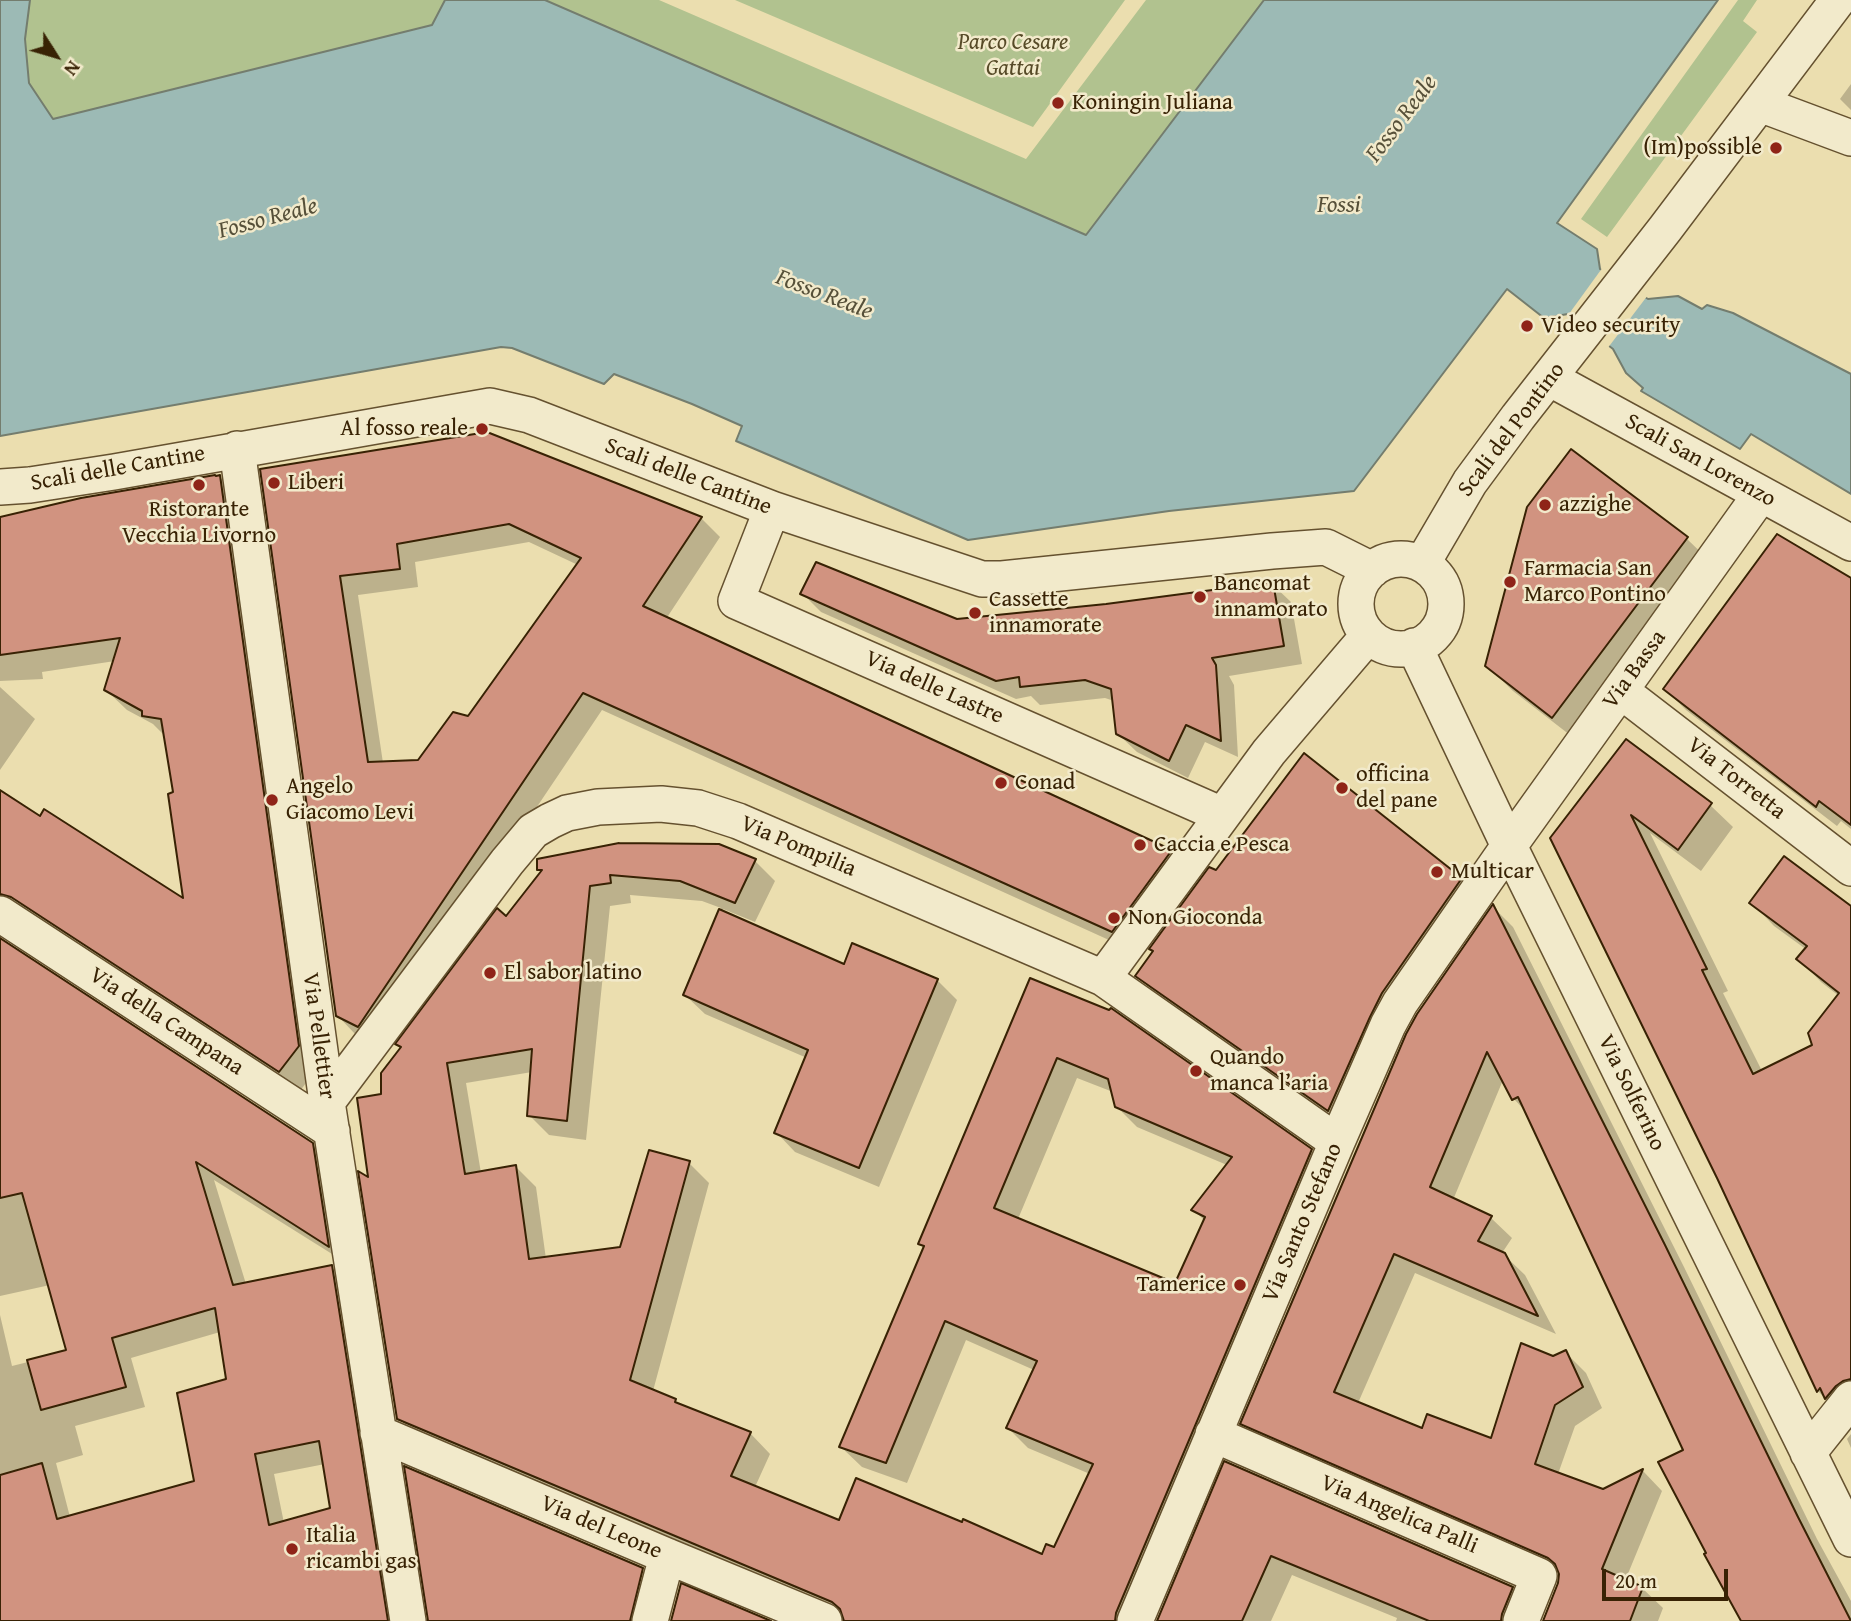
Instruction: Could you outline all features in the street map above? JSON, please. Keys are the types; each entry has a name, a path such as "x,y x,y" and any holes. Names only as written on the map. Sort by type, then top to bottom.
{"street":[{"name":"Scali del Pontino","path":"1422,564 1470,482 1838,0"},
{"path":"1760,104 1851,138"},
{"name":"Scali San Lorenzo","path":"1549,378 1851,543"},
{"name":"Scali delle Cantine","path":"0,487 30,485 490,406 529,415 772,509 982,579 1326,547 1372,570"},
{"name":"Via Pellettier","path":"237,449 330,1117 408,1621"},
{"name":"Via Bassa","path":"1509,846 1761,494"},
{"name":"Via delle Lastre","path":"772,509 736,601 1223,815"},
{"path":"1404,558 1422,564 1442,584 1446,607 1438,628 1424,642 1414,646 1403,648 1377,643 1358,622 1355,612 1358,589 1364,578 1384,562 1395,559 1404,558"},
{"path":"1103,978 1269,752 1368,636"},
{"name":"Via Solferino","path":"1414,646 1509,846 1851,1539"},
{"name":"Via Torretta","path":"1621,691 1851,868"},
{"name":"Via Pompilia","path":"330,1117 521,844 533,831 567,813 598,807 661,804 698,808 737,821 1103,978 1337,1142"},
{"name":"Via Santo Stefano","path":"1135,1621 1337,1142 1400,1003 1509,846"},
{"name":"Via della Campana","path":"0,914 330,1117"},
{"path":"1808,1453 1851,1399"},
{"name":"Via del Leone","path":"378,1433 824,1621"},
{"name":"Via Angelica Palli","path":"1213,1434 1539,1576 1521,1621"},
{"path":"650,1621 667,1556"}],"green space":[{"path":"30,0 445,0 432,25 53,119 29,83 25,39"},
{"path":"545,0 659,0 1026,159 1146,0 1264,0 1086,235"},
{"name":"Parco Cesare Gattai","path":"735,0 1125,0 1033,127"},
{"path":"1738,0 1757,0 1743,21 1757,32 1607,237 1581,219"}],"water":[{"name":"Fossi","path":"0,0 30,0 25,39 29,83 53,119 432,25 445,0 545,0 1086,235 1264,0 1718,0 1557,223 1597,249 1600,269 1648,299 1678,296 1702,309 1707,305 1733,313 1851,374 1851,494 1751,434 1740,449 1641,391 1643,388 1626,373 1613,349 1568,314 1544,318 1507,289 1354,491 1169,511 968,540 736,441 742,426 692,404 614,374 604,384 512,348 501,347 0,436"}],"pier":[{"path":"1603,267 1648,295 1607,349 1566,318"}],"building":[{"path":"487,432 702,517 643,606 1172,850 1112,932 583,693 358,1027 336,1016 260,469","holes":["509,524 581,558 468,716 453,712 418,760 368,762 340,576 400,569 397,544"]},
{"path":"1571,449 1688,537 1552,718 1485,666 1527,507"},
{"path":"220,475 299,1046 279,1072 11,897 0,894 0,790 40,816 44,809 183,898 168,794 173,792 161,719 142,716 142,711 104,690 120,638 0,655 0,517 81,498"},
{"path":"1777,534 1851,578 1851,825 1819,801 1816,807 1663,689"},
{"path":"816,562 957,619 1106,604 1273,582 1284,646 1212,658 1216,665 1221,741 1186,725 1169,761 1116,734 1111,689 1085,680 1020,687 1019,677 996,681 800,594"},
{"path":"1626,739 1712,803 1678,850 1631,815 1707,969 1702,970 1753,1074 1812,1045 1808,1033 1839,993 1796,959 1807,946 1749,903 1784,856 1851,906 1851,1379 1836,1386 1825,1399 1820,1388 1817,1392 1717,1178 1550,838"},
{"path":"1304,753 1462,878 1382,993 1328,1111 1135,976 1153,951 1149,949 1209,867 1216,870"},
{"path":"619,843 719,844 756,859 735,903 680,881 610,875 611,883 590,886 567,1121 527,1116 532,1049 447,1063 465,1174 516,1165 529,1259 620,1247 649,1150 690,1161 630,1380 676,1399 675,1402 751,1432 731,1476 839,1520 856,1478 962,1522 963,1519 1042,1554 1046,1544 1054,1547 1093,1464 1006,1428 1037,1361 945,1321 886,1463 839,1447 924,1246 918,1244 1030,978 1109,1010 1111,1008 1312,1149 1116,1613 1115,1621 844,1621 840,1609 832,1602 397,1419 358,1171 368,1177 357,1098 381,1094 381,1073 401,1047 395,1044 497,908 506,916 542,870 537,870 537,859","holes":["1057,1058 1108,1079 1115,1107 1232,1157 1191,1210 1205,1217 1175,1283 994,1208"]},
{"path":"1493,904 1851,1621 1741,1621 1658,1462 1683,1450 1518,1097 1512,1100 1487,1052 1430,1187 1492,1216 1478,1241 1505,1253 1538,1316 1394,1254 1334,1392 1422,1428 1427,1414 1491,1438 1521,1343 1553,1356 1566,1350 1583,1387 1555,1405 1535,1464 1603,1489 1643,1469 1602,1569 1643,1587 1630,1621 1543,1621 1559,1574 1555,1564 1548,1558 1240,1424 1406,1034"},
{"path":"719,909 844,964 852,943 938,979 859,1168 774,1133 808,1050 683,995"},
{"path":"0,938 313,1143 329,1247 196,1162 233,1285 332,1265 388,1621 0,1621 0,1475 42,1463 57,1519 194,1481 177,1393 226,1379 215,1308 112,1338 126,1387 41,1410 27,1360 66,1350 22,1193 0,1198","holes":["319,1441 330,1508 269,1525 255,1454"]},
{"path":"1224,1461 1513,1587 1501,1621 1429,1621 1271,1556 1242,1621 1157,1621"},
{"path":"404,1466 643,1568 630,1621 428,1621"},
{"path":"681,1583 771,1621 671,1621"}],"place":[{"name":"Koningin Juliana","path":"1058,103"},
{"name":"(Im)possible","path":"1776,148"},
{"name":"Video security","path":"1527,326"},
{"name":"Al fosso reale","path":"482,429"},
{"name":"Liberi","path":"274,483"},
{"name":"Ristorante Vecchia Livorno","path":"199,485"},
{"name":"azzighe","path":"1545,505"},
{"name":"Farmacia San Marco Pontino","path":"1510,582"},
{"name":"Bancomat innamorato","path":"1200,597"},
{"name":"Cassette innamorate","path":"975,613"},
{"name":"Conad","path":"1001,783"},
{"name":"officina del pane","path":"1342,788"},
{"name":"Angelo Giacomo Levi","path":"272,800"},
{"name":"Caccia e Pesca","path":"1140,845"},
{"name":"Multicar","path":"1437,872"},
{"name":"Non Gioconda","path":"1114,918"},
{"name":"El sabor latino","path":"490,973"},
{"name":"Quando manca l’aria","path":"1196,1071"},
{"name":"Tamerice","path":"1240,1285"},
{"name":"Italia ricambi gas","path":"292,1549"}],"water label":[{"name":"Fosso Reale","path":"1402,119"},
{"name":"Fosso Reale","path":"268,219"},
{"name":"Fosso Reale","path":"824,295"}]}
